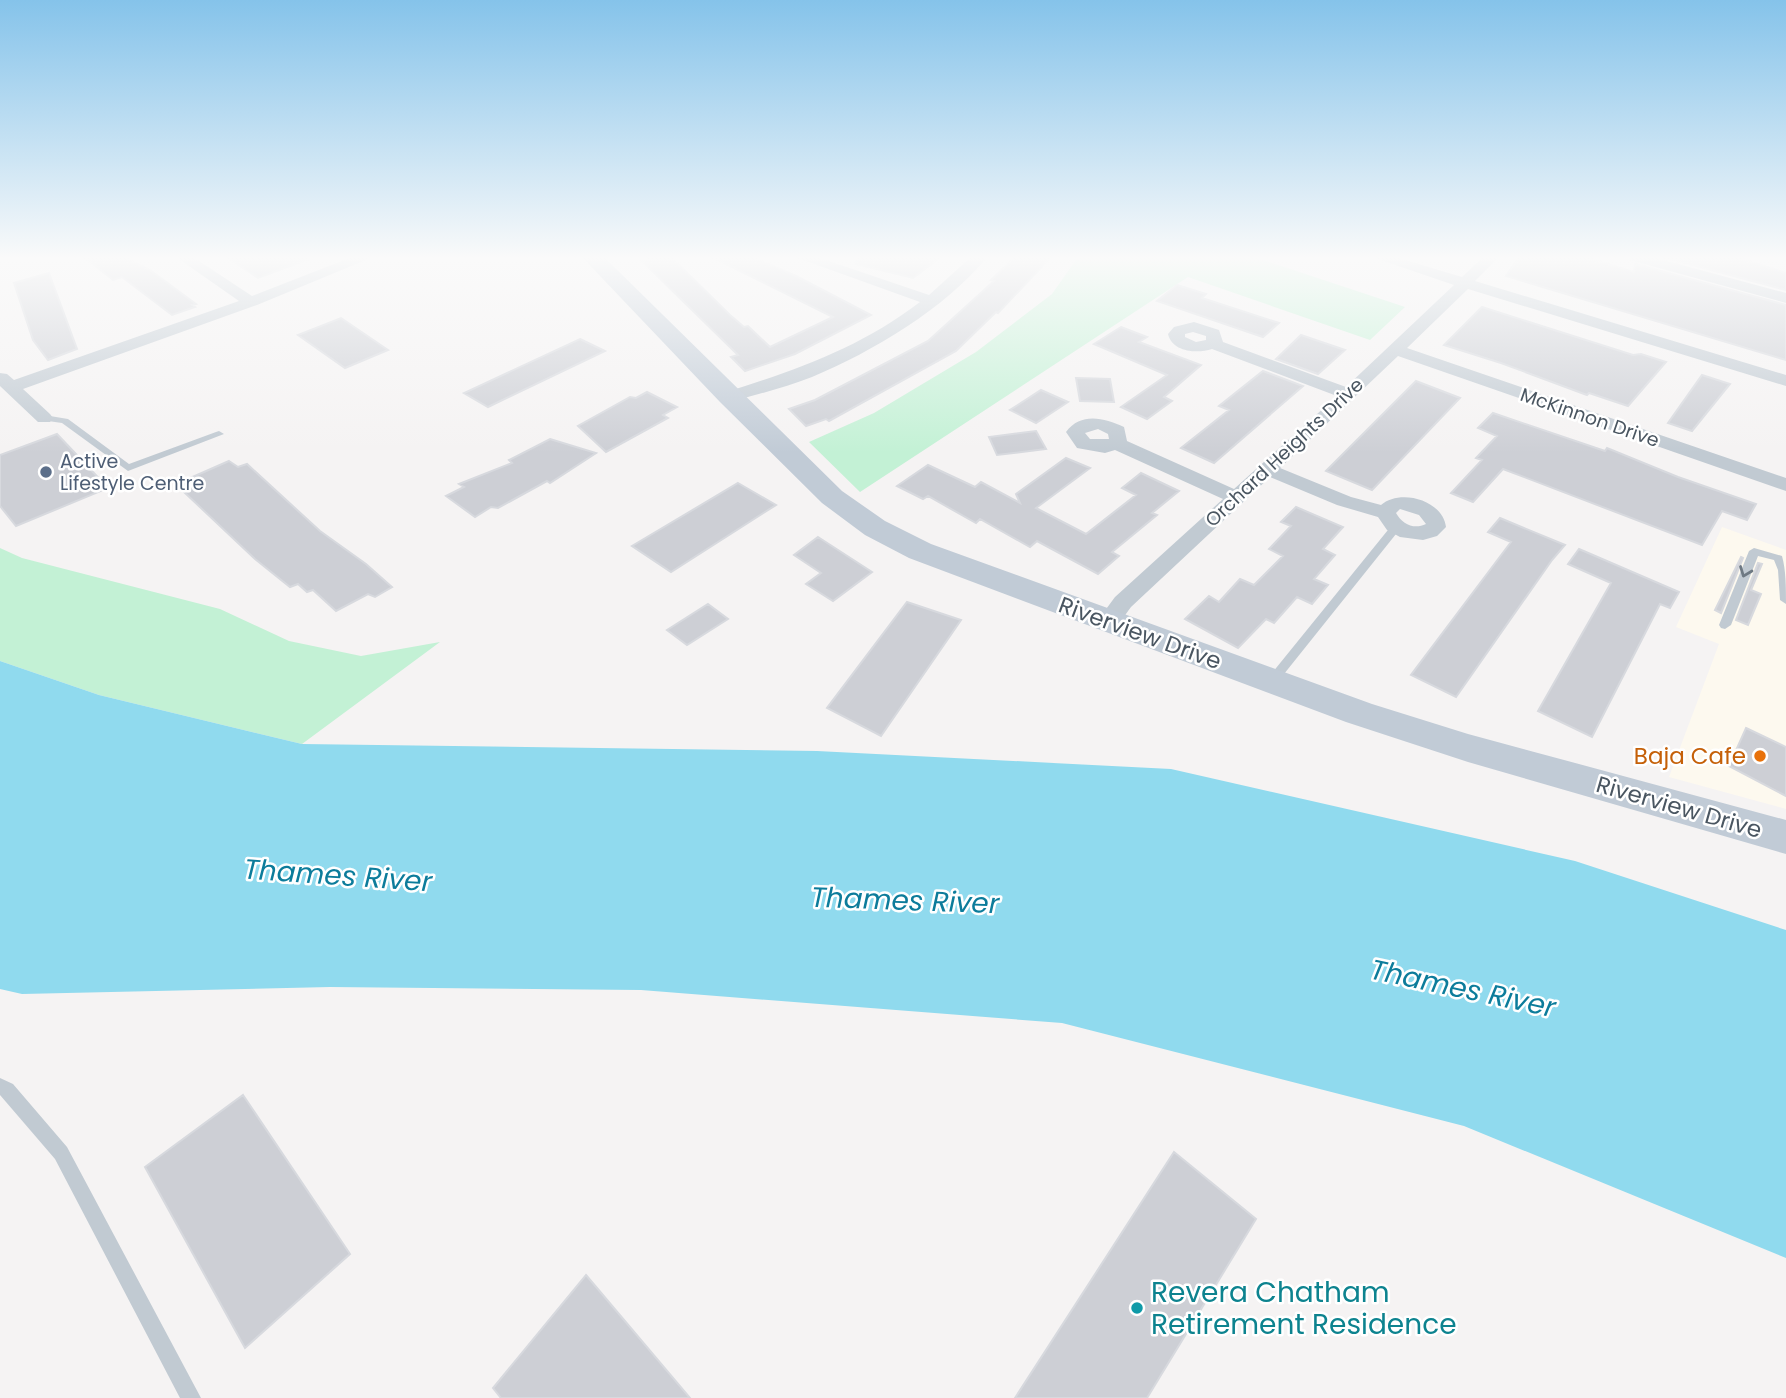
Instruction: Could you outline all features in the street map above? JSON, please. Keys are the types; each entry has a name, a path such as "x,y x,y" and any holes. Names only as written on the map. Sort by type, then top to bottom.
{"street":[{"path":"44,418 12,387 190,335 214,322"},
{"name":"Riverview Drive","path":"656,322 832,497 874,528 937,558 1359,713 1468,748 1786,837"},
{"path":"729,397 752,392 823,366 903,322"},
{"name":"Orchard Heights Drive","path":"1109,620 1123,602 1423,322"},
{"path":"1592,322 1786,381"},
{"path":"1213,344 1349,394"},
{"name":"McKinnon Drive","path":"1394,349 1786,485"},
{"path":"1116,443 1235,497"},
{"path":"1267,469 1391,520"}],"lane":[{"path":"44,418 65,422 128,468 219,434"},
{"path":"1272,681 1391,520"},
{"path":"1725,625 1754,551 1778,558 1783,570 1785,594"},
{"path":"0,1086 7,1090 61,1153 191,1398"}],"shaded area":[{"path":"1722,527 1786,550 1786,809 1669,777 1719,644 1676,627"}],"green space":[{"path":"1015,322 1119,322 860,492 809,442 874,413 976,352"},
{"path":"1319,322 1389,322 1370,340"},
{"path":"0,548 22,558 220,609 289,641 361,656 440,642 302,744 99,695 0,661"}],"water":[{"name":"Thames River","path":"0,661 99,695 302,744 817,751 1171,769 1575,861 1786,930 1786,1258 1464,1126 1062,1023 641,990 330,987 22,994 0,989"}],"building":[{"path":"27,322 67,322 77,349 48,360 33,340"},
{"path":"330,322 347,322 388,350 345,368 298,335"},
{"path":"705,322 738,322 744,327 748,326 770,347 822,322 857,322 795,354 745,371 731,357 738,355"},
{"path":"949,322 985,322 956,351 829,421 826,419 806,426 789,409 815,400 928,341"},
{"path":"1220,322 1279,323 1263,337"},
{"path":"1467,322 1530,322 1633,355 1641,354 1666,362 1628,406 1589,393 1587,395 1444,345"},
{"path":"1660,322 1786,322 1786,360"},
{"path":"1121,327 1147,337 1139,342 1201,365 1164,397 1172,401 1147,419 1121,407 1167,375 1094,344"},
{"path":"1301,335 1345,350 1318,374 1276,359"},
{"path":"580,339 605,351 488,407 464,393"},
{"path":"1263,371 1303,386 1214,463 1181,448 1229,410 1219,406"},
{"path":"1702,375 1730,384 1692,431 1668,423"},
{"path":"1076,378 1110,379 1114,402 1080,401"},
{"path":"1416,381 1460,398 1372,490 1326,471"},
{"path":"1041,390 1068,402 1036,423 1010,410"},
{"path":"647,392 677,407 663,415 668,418 606,452 578,426 630,397 636,398"},
{"path":"1493,413 1605,451 1607,448 1678,477 1756,504 1747,520 1722,511 1702,545 1503,469 1473,502 1451,493 1482,460 1476,458 1497,436 1478,428"},
{"path":"1036,431 1046,449 997,455 989,437"},
{"name":"Active Lifestyle Centre","path":"57,434 108,488 16,526 0,506 0,455"},
{"path":"550,439 596,453 550,483 547,481 498,508 491,507 475,517 446,496 464,487 459,484 512,463 509,460"},
{"path":"1066,458 1090,468 1036,508 1086,534 1136,495 1122,488 1141,473 1179,491 1152,513 1157,515 1112,552 1119,556 1098,574 1037,541 1030,547 980,519 976,523 928,496 923,499 897,486 928,465 975,487 981,482 1020,503 1016,494"},
{"path":"229,461 238,467 247,464 320,531 366,564 392,587 375,597 368,594 336,611 313,590 307,592 298,584 290,587 255,559 184,492 190,489 181,482"},
{"path":"738,483 776,505 671,572 632,546"},
{"path":"1296,507 1343,527 1323,549 1335,555 1314,579 1328,585 1312,604 1297,597 1274,623 1266,619 1238,648 1185,619 1209,596 1219,602 1240,579 1254,585 1283,556 1269,549 1291,526 1281,522"},
{"path":"1500,518 1565,545 1456,697 1411,675 1511,542 1488,532"},
{"path":"818,537 872,572 833,601 806,584 821,573 794,555"},
{"path":"1579,549 1679,592 1670,608 1660,604 1592,737 1538,711 1611,583 1568,564"},
{"path":"1741,557 1743,558 1721,613 1715,610"},
{"path":"1758,563 1762,564 1751,590 1761,594 1748,625 1736,620"},
{"path":"907,602 961,620 881,736 827,708"},
{"path":"708,604 728,619 687,645 667,630"},
{"name":"Baja Cafe","path":"1746,728 1786,747 1786,796 1729,766"},
{"path":"243,1095 350,1254 245,1348 145,1167"},
{"name":"Revera Chatham Retirement Residence","path":"1174,1152 1256,1219 1147,1398 1015,1398"},
{"path":"586,1275 690,1398 501,1398 493,1388"}],"place":[{"name":"Active Lifestyle Centre","path":"46,472"},
{"name":"Baja Cafe","path":"1760,756"},
{"name":"Revera Chatham Retirement Residence","path":"1137,1308"}]}
